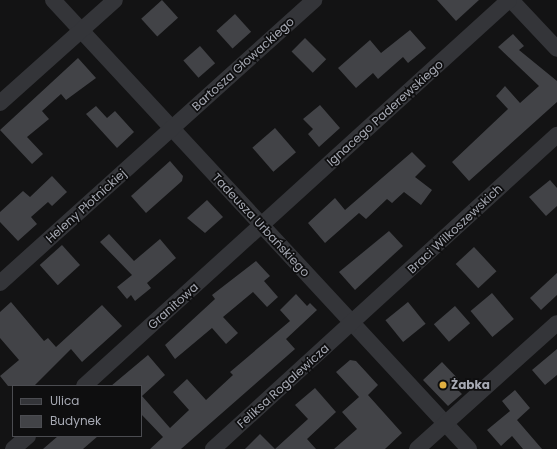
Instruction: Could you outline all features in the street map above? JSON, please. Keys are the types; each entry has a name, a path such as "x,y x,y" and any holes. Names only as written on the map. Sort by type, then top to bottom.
{"street":[{"name":"Tadeusza Urbańskiego","path":"53,0 354,323 469,449"},
{"path":"0,103 115,0"},
{"name":"Bartosza Głowackiego","path":"172,128 314,0"},
{"path":"510,0 557,49"},
{"name":"Ignacego Paderewskiego","path":"262,226 510,0"},
{"name":"Heleny Płotnickiej","path":"0,283 172,128"},
{"name":"Braci Wilkoszewskich","path":"354,323 557,135"},
{"name":"Granitowa","path":"85,385 262,226"},
{"name":"Feliksa Rogalewicza","path":"213,449 354,323"},
{"path":"417,449 557,323"},
{"path":"14,449 27,437"}],"building":[{"path":"162,0 178,18 157,37 141,19"},
{"path":"437,0 479,0 456,21"},
{"path":"235,14 251,32 232,49 216,31"},
{"path":"410,30 426,48 408,63 403,57 378,79 373,73 356,88 338,68 370,40 381,53"},
{"path":"513,34 524,46 519,50 557,81 557,102 469,181 452,162 508,109 496,96 505,86 520,103 539,86 498,47"},
{"path":"305,38 326,59 313,73 292,51"},
{"path":"200,46 215,63 198,78 183,60"},
{"path":"78,58 96,78 66,100 61,94 42,111 49,119 27,137 43,154 32,164 0,130"},
{"path":"320,105 340,128 319,147 308,134 313,129 303,119"},
{"path":"96,106 107,118 115,111 134,132 117,148 86,114"},
{"path":"275,128 296,152 273,172 252,148"},
{"path":"412,152 426,166 415,177 432,190 421,205 404,192 392,203 387,199 366,219 359,213 325,243 308,223 335,198 345,210"},
{"path":"170,161 183,176 182,181 146,213 131,196"},
{"path":"52,176 67,192 52,206 48,202 31,217 37,224 18,241 0,222 0,212 23,191 30,197"},
{"path":"550,180 557,188 557,206 546,216 529,197"},
{"path":"207,200 223,217 205,233 187,218"},
{"path":"389,231 403,246 355,290 339,272"},
{"path":"109,234 134,261 160,239 176,258 147,283 151,288 135,301 131,295 127,299 117,287 132,275 100,242"},
{"path":"62,245 80,265 58,285 40,265"},
{"path":"474,247 497,271 478,288 456,264"},
{"path":"256,261 270,276 264,281 278,297 267,307 253,292 223,317 238,333 226,344 212,328 175,359 165,345 215,299 212,295"},
{"path":"557,273 557,295 541,310 530,298"},
{"path":"492,293 514,319 492,337 471,311"},
{"path":"296,294 307,306 310,303 317,310 286,339 295,349 181,449 150,449 163,437 142,415 142,396 170,428 189,410 173,392 187,379 206,400 233,375 230,372 290,321 280,310"},
{"path":"11,302 44,341 48,338 56,347 102,305 122,326 82,362 71,349 35,385 8,386 0,376 19,360 0,338 0,312"},
{"path":"408,302 426,324 403,342 385,320"},
{"path":"455,306 470,323 449,342 434,324"},
{"path":"557,349 557,375 545,385 532,370"},
{"path":"148,355 165,375 142,396 142,385 112,385"},
{"path":"350,360 356,361 378,385 368,395 402,433 385,449 334,449 357,429 342,412 359,397 336,372"},
{"name":"Żabka","path":"442,362 461,382 455,387 462,394 448,406 423,380"},
{"path":"315,388 336,412 307,439 316,449 275,449 308,419 295,405"},
{"path":"515,390 530,408 517,420 542,449 523,449 512,436 501,446 487,430 510,411 502,401"},
{"path":"260,434 275,449 245,449"},
{"path":"57,437 97,437 83,449 43,449"}],"place":[{"name":"Żabka","path":"443,385"}]}
